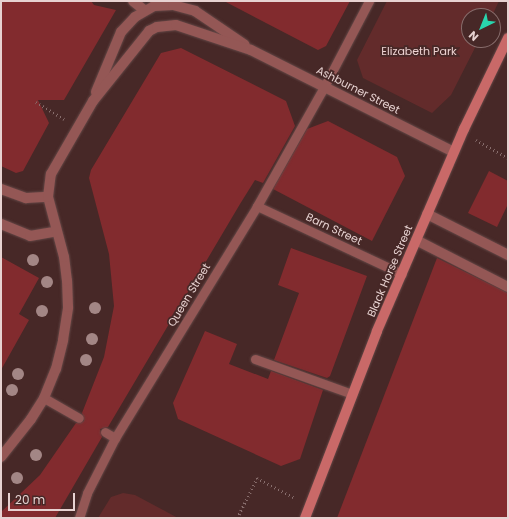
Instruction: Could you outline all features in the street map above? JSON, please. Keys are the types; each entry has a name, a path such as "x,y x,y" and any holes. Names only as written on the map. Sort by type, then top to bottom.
{"street":[{"path":"1,456 31,419 44,398 56,369 68,308 65,263 48,197 52,174 93,101 116,40 127,24 144,10 134,1"},
{"name":"Ashburner Street","path":"144,10 165,4 185,4 218,25 251,50"},
{"name":"Ashburner Street","path":"93,101 142,38 157,27 184,26 251,50 454,152"},
{"name":"Black Horse Street","path":"305,518 352,394 416,240 464,129 508,38"},
{"path":"1,189 26,198 48,197"},
{"path":"428,214 508,255"},
{"path":"1,224 30,236 56,231"},
{"path":"416,240 508,287"}],"lane":[{"name":"Queen Street","path":"79,518 88,493 115,438 257,206 324,87 369,1"},
{"name":"Barn Street","path":"257,206 402,274"},
{"path":"255,359 352,394"},
{"path":"44,398 80,418"},
{"path":"104,432 115,438"}],"path":[{"path":"36,102 78,127"},
{"path":"464,129 479,143 508,158"},
{"path":"237,518 257,478 310,506"}],"green space":[{"name":"Elizabeth Park","path":"387,1 499,1 496,8 461,8 461,48 475,48 451,95 432,113 363,78 357,60"},
{"path":"123,493 135,495 178,518 98,518 111,497"}],"building":[{"path":"1,1 91,1 94,5 116,10 64,100 38,100 49,123 23,171 16,173 1,166"},
{"path":"224,1 350,1 326,46 318,50"},
{"path":"181,48 286,101 295,126 263,183 255,180 240,204 108,427 100,429 102,437 55,518 1,518 1,512 40,475 76,423 84,421 82,413 104,357 114,306 109,254 89,178 91,170 161,53"},
{"path":"328,121 397,157 405,176 372,241 273,189 307,129"},
{"path":"489,171 508,181 508,204 497,227 468,213"},
{"path":"291,248 367,276 330,376 327,378 274,360 299,293 278,285"},
{"path":"1,257 39,278 19,314 29,320 1,370"},
{"path":"437,258 508,293 508,518 337,518"},
{"path":"205,331 237,344 229,364 268,379 271,371 323,390 300,459 281,466 178,419 173,403"}]}
